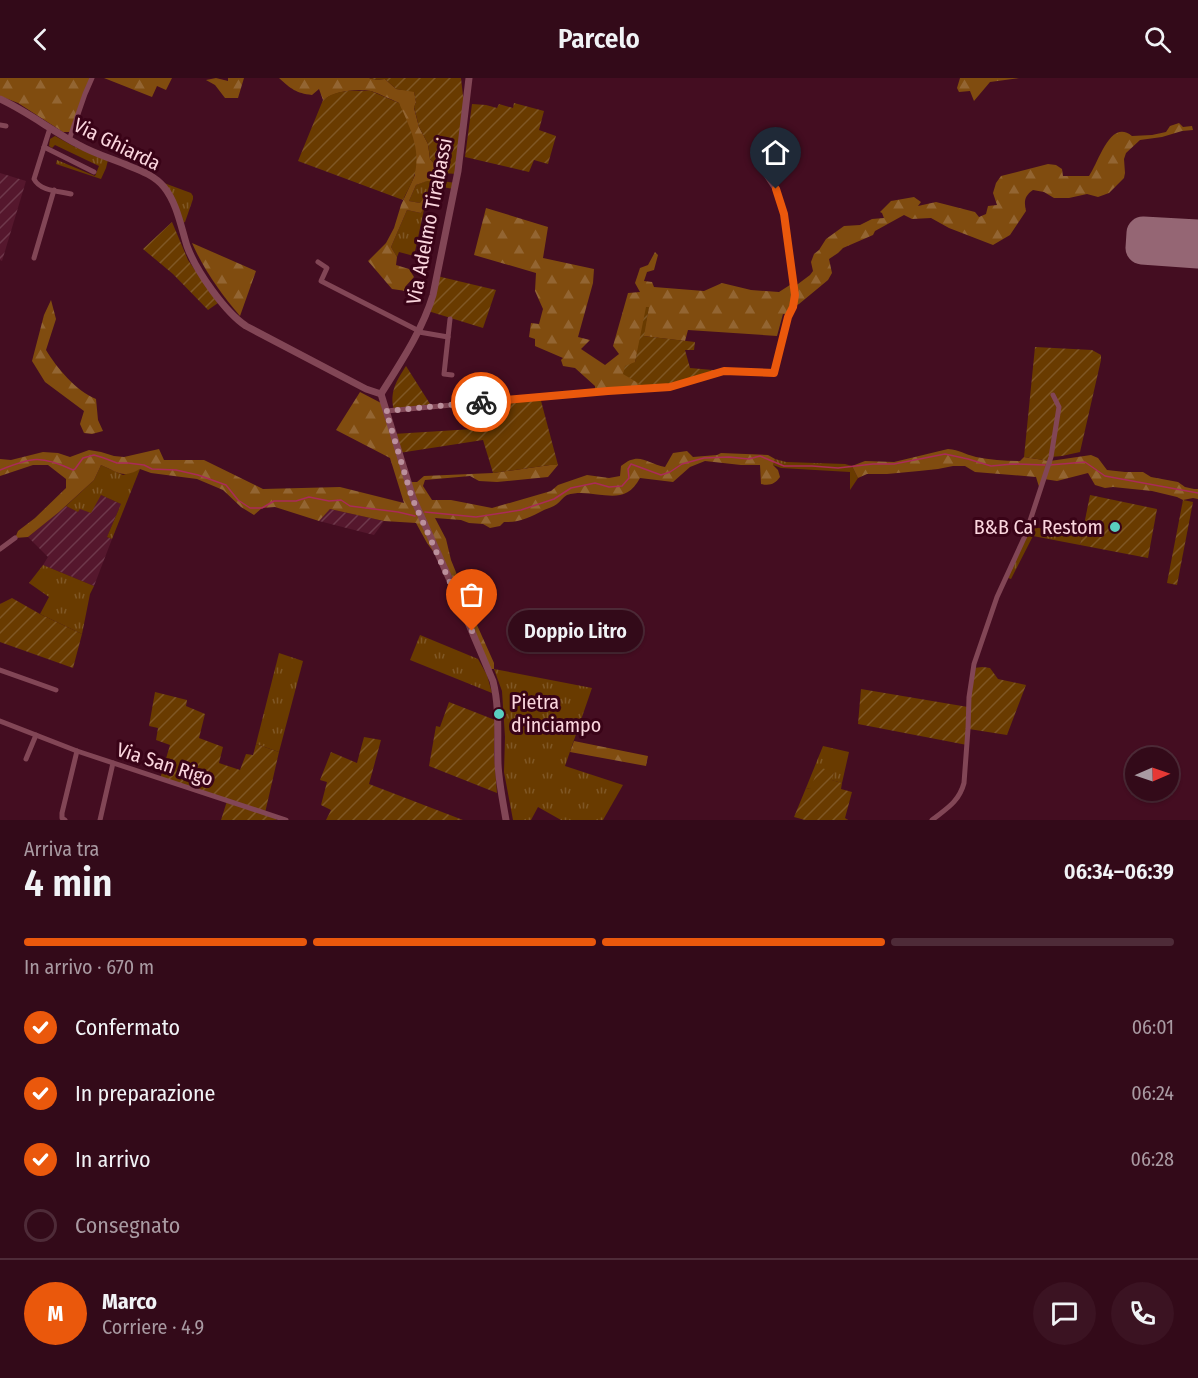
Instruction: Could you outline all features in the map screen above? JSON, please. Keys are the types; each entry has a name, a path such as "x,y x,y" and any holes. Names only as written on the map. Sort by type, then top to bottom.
{"street":[{"path":"69,140 92,78"},
{"name":"Via Adelmo Tirabassi","path":"381,394 419,332 433,295 462,148 469,78"},
{"name":"Via Ghiarda","path":"0,99 19,108 69,140 151,175 163,185 171,198 193,260 234,318 366,389 381,394"},
{"path":"50,128 34,180 40,187 71,194"},
{"path":"44,147 94,172"},
{"path":"386,411 670,387 724,371 774,373 795,295 784,214 776,189 764,172"},
{"path":"34,258 54,190"},
{"path":"318,262 327,268 321,281 419,332 448,337"},
{"path":"450,319 444,374 452,375"},
{"path":"381,394 412,498 493,681 498,708 498,764 506,820"},
{"path":"932,820 955,802 964,783 969,697 974,664 997,597 1027,531 1051,457 1059,407 1053,395"},
{"path":"0,549 15,538"},
{"path":"0,670 56,690"},
{"name":"Via San Rigo","path":"0,721 77,751 286,820"},
{"path":"26,759 36,735"},
{"path":"65,820 62,818 62,813 77,751"},
{"path":"100,820 113,763"}],"shaded area":[{"path":"0,173 26,181 2,261 0,260"},
{"path":"1144,228 1198,232 1198,255 1136,250"},
{"path":"101,495 121,504 107,537 112,539 94,586 43,565 48,557 28,537 66,506 78,512"},
{"path":"330,509 384,521 374,535 319,521"}],"green space":[{"path":"0,78 92,78 72,132 63,132 18,103 0,96"},
{"path":"104,78 172,78 166,90 157,86 152,97"},
{"path":"216,78 228,81 228,78 244,78 238,98 225,98 215,85 206,80"},
{"path":"279,78 385,79 396,89 414,91 416,102 414,108 419,127 428,144 430,159 436,166 439,181 427,181 416,185 409,201 420,203 427,193 431,195 421,213 407,210 391,247 397,257 396,265 409,269 414,277 405,287 406,291 392,289 368,261 386,243 415,175 399,103 371,91 359,90 340,92 323,100 319,89 312,95 298,92"},
{"path":"369,78 461,78 463,96 467,100 457,174 439,174 430,159 428,144 419,127 414,107 416,102 414,92 396,89 385,79"},
{"path":"960,78 1019,78 990,82 974,101 970,91 959,92 957,88"},
{"path":"371,91 399,103 413,137 416,155 415,173 403,200 298,161 323,100 340,92"},
{"path":"514,103 544,111 539,130 556,136 548,164 534,160 529,172 465,157 472,104 497,108 499,104 513,108"},
{"path":"1179,123 1183,127 1192,126 1193,130 1140,140 1126,153 1124,178 1109,193 1098,197 1087,194 1069,198 1054,198 1044,192 1033,190 1025,199 1026,211 1010,235 993,245 949,228 931,218 912,219 904,215 875,231 873,235 843,248 829,259 832,273 828,280 793,307 789,315 783,314 777,336 688,330 685,341 643,336 649,307 635,362 648,389 595,392 595,386 575,368 563,366 561,360 563,358 535,346 535,339 529,337 531,323 539,324 543,309 535,291 536,273 474,255 486,208 548,227 543,258 594,269 593,283 578,337 590,340 581,349 605,365 619,354 613,346 628,293 640,292 635,283 640,268 648,265 655,252 658,255 654,270 647,272 644,281 652,282 654,287 704,291 722,283 751,290 779,292 793,283 794,287 810,275 813,271 811,262 814,254 826,239 844,226 860,225 872,219 884,218 880,212 891,201 914,197 921,202 918,206 936,202 975,212 979,217 986,214 988,206 997,205 993,193 1001,176 1048,164 1062,169 1063,176 1089,176 1106,144 1117,133 1124,132 1132,136 1152,135 1166,132 1170,126"},
{"path":"55,136 108,160 101,179 56,164 57,160 95,176 99,166 55,145 52,148 49,146 50,139"},
{"path":"442,173 441,181 456,183 454,189 430,185 420,203 409,201 416,185 426,181 438,181 439,174"},
{"path":"164,183 191,193 193,196 185,222 183,223"},
{"path":"425,205 414,256 399,252 397,257 391,247 407,210 421,213"},
{"path":"172,222 188,260 218,303 208,310 173,274 143,249"},
{"path":"192,243 256,271 240,316 213,281"},
{"path":"437,276 496,290 483,328 428,311"},
{"path":"51,300 56,319 46,350 68,378 81,390 96,399 98,420 103,431 92,434 84,433 80,424 84,411 45,382 32,361 44,315"},
{"path":"646,307 649,307 644,336 695,342 694,350 685,350 690,368 724,371 670,387 648,389 623,374 625,366 635,362"},
{"path":"1035,347 1092,350 1101,355 1080,452 1051,457 1050,461 1024,457"},
{"path":"406,366 432,407 394,410 393,392"},
{"path":"360,392 383,404 408,482 417,482 424,476 493,473 558,465 548,477 497,482 479,481 470,476 425,480 423,486 432,500 451,500 492,508 551,491 558,485 587,475 609,478 620,476 621,466 633,459 643,459 665,467 673,453 687,451 693,457 721,453 768,455 775,459 773,465 780,477 772,484 761,484 760,465 705,461 690,467 673,482 640,478 633,488 617,496 587,493 567,495 555,505 534,515 504,522 500,526 490,528 483,524 461,520 435,518 446,539 451,560 473,614 468,620 477,618 477,625 494,663 494,669 488,669 441,562 416,523 384,521 330,509 319,521 275,507 262,508 254,515 241,507 223,490 197,479 151,473 140,469 124,474 101,465 94,480 59,512 28,537 15,538 18,531 66,488 66,479 48,465 33,465 0,476 0,459 11,460 43,452 70,457 89,450 124,457 159,449 164,460 204,460 263,489 340,487 404,503 390,458 336,430"},
{"path":"540,397 558,465 493,473 483,440 399,453 393,434 473,429 470,403"},
{"path":"948,449 981,458 1009,461 1020,461 1024,457 1050,461 1091,455 1098,458 1107,470 1143,472 1151,477 1178,482 1185,487 1198,489 1198,499 1183,500 1152,491 1105,488 1095,485 1088,473 1057,481 1044,479 1040,490 1036,477 975,472 965,466 867,474 858,478 852,466 865,461 894,462"},
{"path":"775,459 786,462 845,464 852,466 858,478 850,490 850,472 781,468 773,465"},
{"path":"101,465 123,475 140,469 112,539 107,537 121,504 101,495 91,513 80,509 78,512 66,506 94,480"},
{"path":"1090,495 1157,509 1148,558 1080,545"},
{"path":"1183,500 1193,502 1177,585 1167,583"},
{"path":"1028,526 1082,536 1080,545 1033,536 1011,579 1005,577"},
{"path":"43,565 94,586 90,594 82,634 40,614 49,597 29,583"},
{"path":"12,598 82,634 73,668 0,642 0,604"},
{"path":"420,635 478,659 487,675 492,693 410,660"},
{"path":"279,653 303,661 279,752 256,744"},
{"path":"973,668 990,668 998,679 1026,685 1007,735 969,729 967,745 858,724 861,689 968,707"},
{"path":"494,669 592,688 565,766 623,785 603,820 561,820 538,807 531,820 513,820 504,772 505,737 502,691"},
{"path":"155,692 187,700 186,706 205,714 199,738 223,747 219,763 240,770 246,754 253,755 256,744 279,752 265,813 277,817 276,820 221,820 227,801 160,779 170,745 156,740 158,728 149,726"},
{"path":"449,702 495,720 494,754 497,793 429,766 436,726 440,727"},
{"path":"364,737 381,740 369,784 463,820 326,820 331,810 321,805 327,782 320,780 331,752 357,763"},
{"path":"574,741 648,756 646,766 570,752"},
{"path":"823,746 849,752 842,783 831,780 834,772 810,789 806,788"},
{"path":"819,767 834,772 832,780 842,783 841,789 852,792 845,818 848,820 805,820 794,817 806,788 810,789"}],"waterway":[{"path":"425,512 476,517 521,510 554,499 571,488 595,483 609,487 622,486 629,478 628,469 631,464 661,475 682,464 704,458 749,459 760,456 784,466 838,468 894,464 945,454 991,466 1045,465"},
{"path":"0,470 29,460 53,462 73,470 83,458 94,455 117,463 144,465 152,469 176,470 198,475 226,485 238,500 250,508 262,508 274,501 296,501 309,497 329,501 341,500 350,506 415,516"},
{"path":"1050,465 1085,462 1105,476 1198,493"}],"runway":[{"path":"1198,236 1143,233 1142,248 1198,252"}],"way so far":[{"path":"472,631 412,498 386,411 481,402"}],"place":[{"name":"B&B Ca' Restom","path":"1115,527"},
{"name":"Doppio Litro","path":"472,631"},
{"name":"Pietra d'inciampo","path":"499,714"}],"route":[{"path":"481,402 670,387 724,371 774,373 795,295 784,214 776,189"}]}
